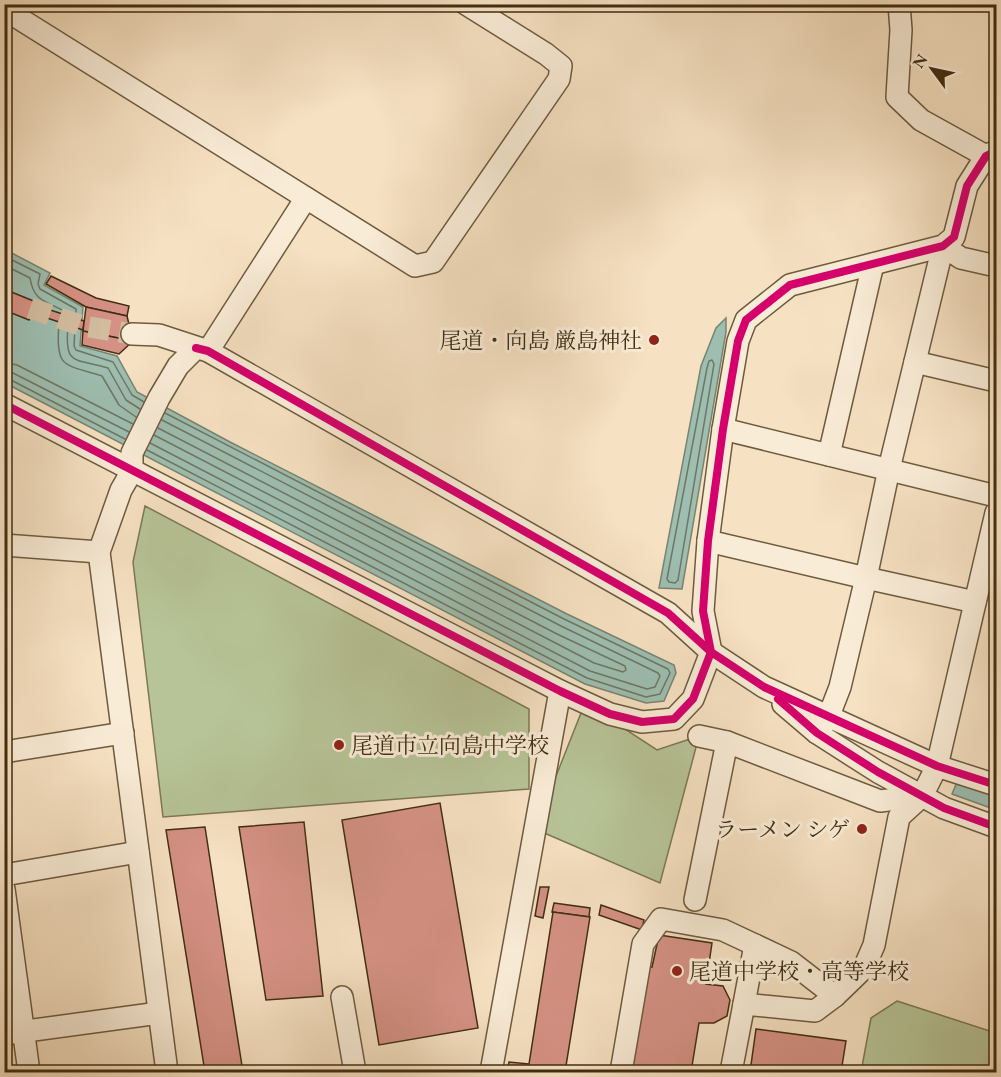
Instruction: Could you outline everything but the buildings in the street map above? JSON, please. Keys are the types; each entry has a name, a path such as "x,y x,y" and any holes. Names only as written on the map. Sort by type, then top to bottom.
{"street":[{"path":"4,9 415,266 433,262 558,79 561,66 546,54 466,4"},
{"path":"4,404 132,462 560,691 620,717 642,722 674,719 693,699 711,652 703,611 708,540 738,341 746,321 790,285 943,246 954,237 968,186 991,154 921,120 897,97 901,30 899,4"},
{"path":"167,1072 99,552 121,490 159,398 178,366 202,350 306,198"},
{"path":"943,246 962,258 996,266"},
{"path":"822,725 840,687 943,246"},
{"path":"829,455 873,264"},
{"path":"132,334 159,335 202,350 668,613 711,652 822,725 878,772 944,808 996,827"},
{"path":"915,362 996,381"},
{"path":"723,429 996,496"},
{"path":"744,1004 815,1011 835,996 864,968 874,945 899,817 921,796 937,766 996,513"},
{"path":"708,540 866,579 975,602"},
{"path":"4,545 99,552"},
{"path":"484,1072 560,691"},
{"path":"822,725 996,785"},
{"path":"4,752 123,733"},
{"path":"699,736 727,742 880,801 921,796"},
{"path":"695,900 727,742"},
{"path":"4,875 138,852"},
{"path":"4,889 14,1033 29,1072"},
{"path":"621,1072 643,944 661,919 723,930 791,962 835,996"},
{"path":"731,1072 755,945"},
{"path":"342,997 355,1072"},
{"path":"14,1033 159,1013"}],"green space":[{"path":"145,506 529,709 529,789 163,817 133,562"},
{"path":"585,703 657,750 699,736 660,883 535,829"},
{"path":"897,1001 996,1033 996,1072 861,1072 871,1018"}],"water":[{"path":"4,249 50,273 44,285 83,307 80,346 117,356 137,392 567,614 674,665 676,673 664,701 646,703 585,684 5,383"},
{"path":"726,318 726,332 682,589 659,588 701,366 716,328"},
{"path":"957,782 996,796 996,810 952,794"}],"tunnel":[{"path":"30,308 83,326 132,334"}],"cycle path":[{"path":"4,404 560,691 610,714 642,722 674,719 693,699 711,652 703,611 708,541 738,341 746,320 790,285 943,246 954,237 967,186 986,156 996,151"},
{"path":"196,348 208,351 668,613 711,652 764,687 937,766 996,785"},
{"path":"778,699 817,733 878,772 944,808 996,827"}],"place":[{"name":"尾道・向島 厳島神社","path":"654,340"},
{"name":"尾道市立向島中学校","path":"339,745"},
{"name":"ラーメン シゲ","path":"862,829"},
{"name":"尾道中学校・高等学校","path":"677,971"}]}
